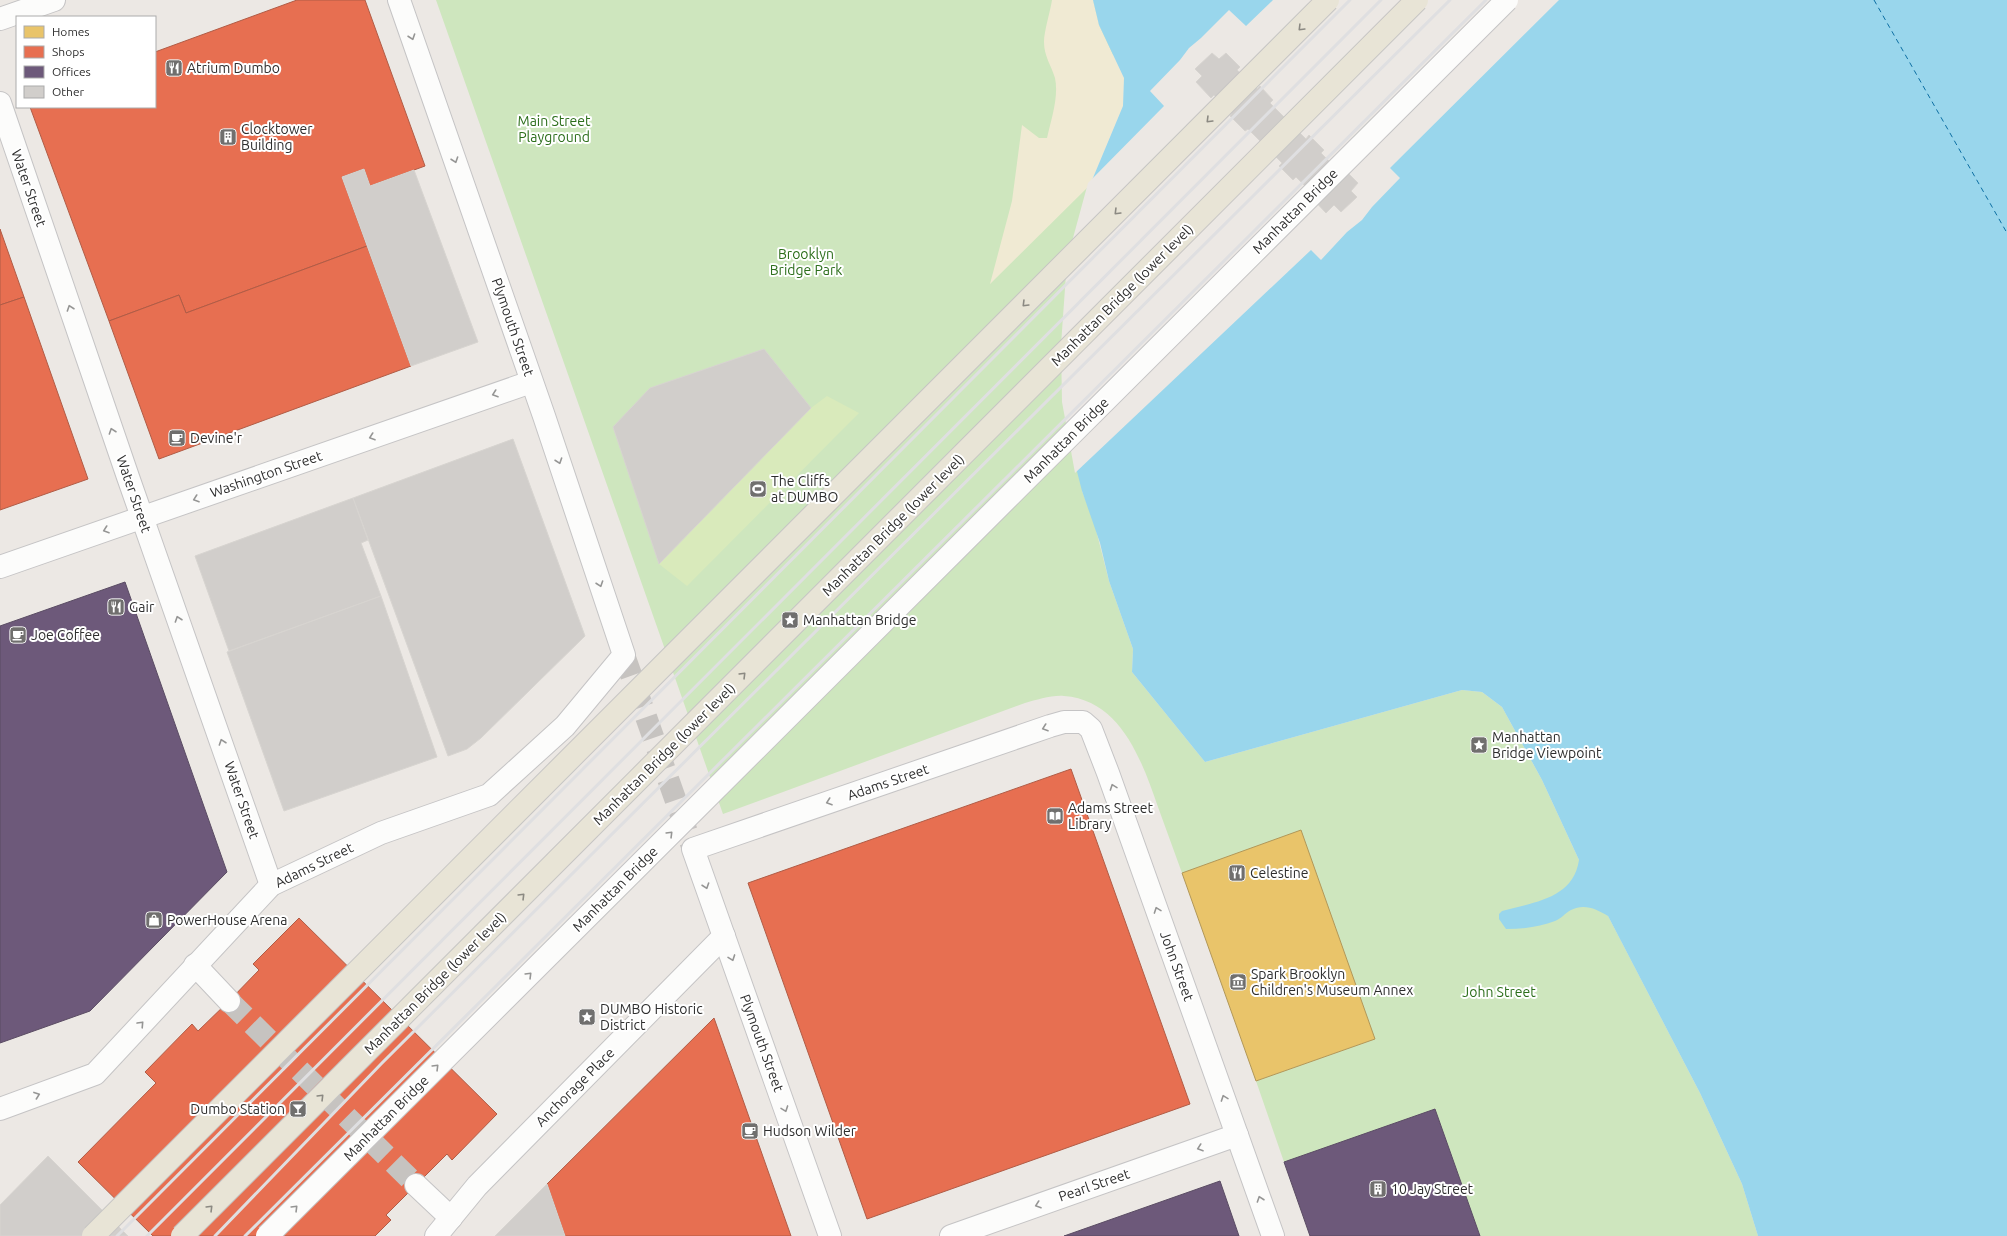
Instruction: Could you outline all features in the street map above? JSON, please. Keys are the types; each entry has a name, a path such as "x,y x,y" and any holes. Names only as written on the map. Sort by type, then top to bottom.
{"main road":[{"path":"93,1236 1328,0"},
{"name":"Manhattan Bridge (lower level)","path":"182,1236 1418,0"}],"street":[{"path":"0,19 54,0"},
{"name":"Plymouth Street","path":"399,0 624,655"},
{"name":"Manhattan Bridge","path":"267,1236 1507,0"},
{"name":"Water Street","path":"0,103 142,517 271,885"},
{"name":"Washington Street","path":"0,567 531,382"},
{"name":"Adams Street","path":"0,1109 95,1074 271,885 381,833 489,795 565,726 624,655"},
{"name":"Adams Street","path":"693,849 1050,726 1064,722 1083,722"},
{"name":"John Street","path":"1083,722 1091,729 1103,761 1273,1236"},
{"name":"Plymouth Street","path":"693,849 830,1236"},
{"name":"Anchorage Place","path":"436,1236 476,1186 724,936"},
{"path":"195,966 228,1001"},
{"name":"Pearl Street","path":"951,1236 1237,1135"},
{"path":"416,1185 451,1218"}],"green space":[{"name":"Brooklyn Bridge Park","path":"436,0 1093,0 1099,25 1113,53 1090,185 1082,491 1094,522 1109,581 1133,649 1132,672 1205,762 1462,690 1482,692 1502,707 1542,780 1579,860 1700,1093 1742,1184 1758,1236 1480,1236 1435,1109 1284,1162 1256,1081 1375,1039 1301,831 1182,873 1152,789 1136,753 1115,721 1100,709 1084,700 1064,696 1054,696 1025,703 723,814"},
{"name":"The Cliffs at DUMBO","path":"827,396 859,413 687,586 659,564 811,408"}],"sand":[{"path":"1052,0 1093,0 1099,25 1124,78 1123,106 1090,185 990,284 1012,201 1022,125 1039,138 1047,138 1052,116 1056,85 1055,78 1045,52 1044,42"}],"water":[{"path":"1093,0 2007,0 2007,1236 1758,1236 1742,1184 1700,1093 1608,916 1595,909 1581,907 1571,910 1559,919 1543,925 1512,929 1506,929 1499,919 1499,914 1502,911 1539,901 1560,891 1569,883 1575,873 1579,860 1542,780 1502,707 1482,692 1462,690 1205,762 1132,672 1133,649 1109,581 1100,543 1082,491 1073,456 1090,185 1123,106 1124,78 1099,25"}],"pier":[{"path":"1273,0 1559,0 1390,168 1400,178 1372,207 1362,220 1347,232 1321,260 1311,250 1075,473 1062,402 1061,345 1067,260 1088,183 1164,106 1150,91 1180,60 1189,48 1229,10 1246,26"}],"building: Homes":[{"path":"1301,830 1375,1039 1256,1081 1182,873"}],"building: Shops":[{"name":"Clocktower Building","path":"297,0 365,0 425,166 370,186 364,169 342,177 367,246 186,313 179,295 109,321 30,108 156,108 156,52"},
{"path":"0,229 24,297 0,305"},
{"path":"367,246 411,366 159,459 109,321 179,295 186,313"},
{"path":"24,297 88,479 0,510 0,305"},
{"path":"1071,769 1190,1104 867,1219 748,883"},
{"path":"299,918 497,1114 452,1160 447,1154 386,1215 391,1220 375,1236 153,1236 78,1162 156,1083 145,1072 192,1024 198,1031 229,1001 259,970 253,964"},
{"path":"714,1018 791,1236 565,1236 547,1184"}],"building: Offices":[{"path":"125,582 227,872 90,1011 0,1043 0,626"},
{"name":"10 Jay Street","path":"1435,1109 1480,1236 1310,1236 1284,1162"},
{"path":"1220,1181 1239,1236 1064,1236"}],"building: Other":[{"path":"1212,53 1219,59 1226,53 1240,67 1237,70 1257,89 1260,86 1273,100 1270,103 1306,139 1309,135 1324,150 1321,153 1339,171 1342,167 1358,183 1351,191 1357,197 1341,212 1334,205 1326,213 1312,198 1315,196 1296,177 1293,180 1279,166 1282,163 1248,129 1245,131 1230,116 1232,113 1214,95 1211,98 1196,82 1202,76 1195,69"},
{"path":"364,169 370,186 414,170 478,342 411,366 342,177"},
{"path":"764,349 811,408 659,564 613,427 650,388"},
{"path":"513,439 585,636 481,738 467,749 448,756 353,498"},
{"path":"353,498 368,540 361,543 381,596 229,651 195,556"},
{"path":"381,596 437,757 284,811 227,652"},
{"path":"48,1156 128,1236 0,1236 0,1205"},
{"path":"547,1184 565,1236 495,1236"}],"ferry route":[{"path":"1874,0 2007,233"}],"tunnel":[{"path":"624,655 693,849"},
{"path":"229,1001 416,1185"}],"railway":[{"path":"117,1236 1350,0"},
{"path":"147,1236 1381,0"},
{"path":"215,1236 382,1063 1450,0"},
{"path":"245,1236 1486,0"}],"place":[{"name":"Atrium Dumbo","path":"174,68"},
{"name":"Clocktower Building","path":"228,137"},
{"name":"Devine'r","path":"177,438"},
{"name":"The Cliffs at DUMBO","path":"758,489"},
{"name":"Gair","path":"116,607"},
{"name":"Manhattan Bridge","path":"790,620"},
{"name":"Joe Coffee","path":"18,635"},
{"name":"Manhattan Bridge Viewpoint","path":"1479,745"},
{"name":"Adams Street Library","path":"1055,816"},
{"name":"Celestine","path":"1237,873"},
{"name":"PowerHouse Arena","path":"154,920"},
{"name":"Spark Brooklyn Children's Museum Annex","path":"1238,982"},
{"name":"DUMBO Historic District","path":"587,1017"},
{"name":"Dumbo Station","path":"298,1109"},
{"name":"Hudson Wilder","path":"750,1131"},
{"name":"10 Jay Street","path":"1378,1189"}],"park label":[{"name":"Main Street Playground","path":"554,130"}]}
